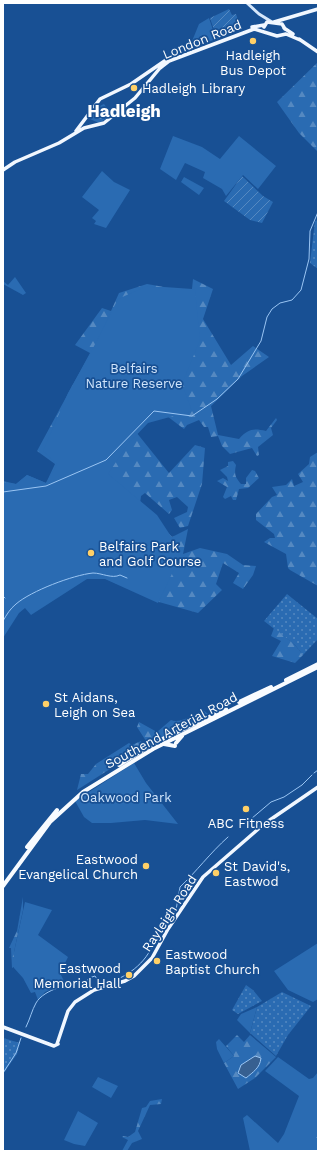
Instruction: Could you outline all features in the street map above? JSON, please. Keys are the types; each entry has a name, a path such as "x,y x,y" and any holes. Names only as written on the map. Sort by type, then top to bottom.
{"highway":[{"name":"Southend Arterial Road","path":"3,881 38,832 61,807 84,787 156,742 318,664"},
{"name":"Southend Arterial Road","path":"50,822 54,817 60,818 59,814 68,804 112,772 184,732 318,667"},
{"path":"145,748 149,749 194,727"},
{"path":"162,744 176,745 184,732"},
{"path":"156,742 172,737"},
{"path":"36,838 50,822"},
{"path":"3,886 50,822"}],"main road":[{"path":"246,3 265,21 264,29 267,32 276,36 286,34 300,40"},
{"path":"259,14 273,22 318,9"},
{"path":"281,35 284,32 284,27 287,21 302,14"},
{"path":"264,25 267,22 281,23 300,40 318,52"},
{"name":"London Road","path":"65,138 76,131 84,118 102,98 132,84 152,68 166,60 252,28 264,25"},
{"name":"London Road","path":"71,136 104,123 130,102 151,80 158,70 169,61 251,30 255,29 267,32"},
{"path":"152,68 153,72 158,70"},
{"path":"145,73 151,75 151,80"},
{"path":"84,118 85,124 94,126"},
{"path":"54,144 71,136"},
{"path":"3,170 15,162 71,136"},
{"name":"Rayleigh Road","path":"3,1027 56,1045 68,1011 77,1000 95,990 129,979 151,960 168,929 206,873 264,824 318,787"}],"green space":[{"path":"229,9 232,15 236,14 241,29 217,39 210,18"},
{"path":"209,18 216,39 192,48 190,46 199,24"},
{"path":"318,62 318,152 299,133 277,102"},
{"path":"104,104 112,115 99,123 90,119 93,109"},
{"path":"173,136 202,147 220,159 239,136 276,166 258,189 243,175 226,196 222,189 203,178 205,172 185,163 176,180 160,169"},
{"path":"102,171 114,182 130,190 106,228 94,224 96,221 92,218 99,210 82,197"},
{"path":"242,176 263,196 273,202 262,223 250,220 224,201"},
{"path":"184,177 204,188 199,195 181,182"},
{"path":"318,220 318,269 310,263 315,221"},
{"path":"15,277 26,293 23,295 3,284 3,281 8,285"},
{"name":"Belfairs Nature Reserve","path":"193,279 213,289 203,319 231,365 253,346 269,357 242,376 211,406 218,435 239,439 251,430 266,431 276,418 277,420 271,428 273,435 258,447 259,455 257,456 252,448 230,454 222,446 218,436 211,437 208,427 204,427 199,420 187,425 184,429 163,413 152,414 136,432 169,473 195,445 205,448 202,484 188,526 180,528 174,518 187,512 188,507 177,497 169,500 172,510 169,514 145,493 141,496 140,504 172,537 188,529 183,554 200,548 227,554 243,565 256,566 253,575 243,589 233,583 239,573 223,563 216,584 222,590 198,613 159,602 106,579 86,578 26,607 3,547 3,481 16,484 27,475 46,483 55,464 37,451 90,353 75,345 102,308 111,311 119,293 147,284 192,289"},
{"name":"Belfairs Nature Reserve","path":"147,286 164,289 195,290 200,340 182,384 192,411 148,423 128,444 108,474 157,515 178,547 179,559 158,603 105,579 87,579 31,615 25,608 19,613 3,638 3,482 16,484 27,475 46,483 57,464 43,451 68,393 118,299"},
{"path":"318,452 318,586 290,570 288,568 286,554 264,542 270,538 275,538 274,534 256,520 256,514 272,497 277,495 272,487 286,485 292,479 294,486 303,482 298,474 309,464 310,457"},
{"path":"233,461 236,465 235,471 237,479 241,484 246,484 246,478 252,470 255,471 259,478 248,488 239,489 236,500 233,500 231,496 225,499 223,497 227,487 217,481 223,478 228,481 227,477 220,470 228,466 228,462"},
{"path":"287,594 318,619 318,639 303,655 295,645 264,621"},
{"path":"274,628 295,645 303,655 295,663 272,656 281,641 271,636"},
{"path":"203,710 208,714 150,743 146,741 137,727 139,722 157,732 171,720 183,720"},
{"path":"141,741 143,748 77,790 81,774 88,774 96,764 129,743 132,745"},
{"name":"Oakwood Park","path":"134,763 146,783 178,824 145,820 92,823 84,817 75,801"},
{"path":"23,897 23,910 14,952 14,967 12,968 11,948 9,948 17,931"},
{"path":"25,902 52,910 38,935 68,957 60,973 65,983 45,992 38,1000 35,992 31,993 23,978 14,968 14,952"},
{"path":"318,943 318,999 313,1002 288,990 274,971"},
{"path":"246,985 253,990 262,1001 238,1014 232,1010"},
{"path":"282,992 311,1006 288,1035 276,1056 250,1033 257,1007"},
{"path":"257,1007 250,1033 237,1020 241,1014"},
{"path":"237,1035 244,1042 250,1035 276,1057 255,1078 238,1089 224,1063 234,1056 226,1046"},
{"path":"3,1038 20,1043 17,1054 3,1074"},
{"path":"219,1039 234,1056 224,1063 217,1049 216,1042"},
{"path":"278,1057 309,1079 313,1078 318,1072 318,1151 250,1151 243,1118 247,1115 278,1143 284,1134 299,1096 265,1071"},
{"path":"98,1077 118,1086 111,1098 92,1087"},
{"path":"162,1099 161,1104 150,1105 138,1131 142,1139 132,1143 127,1151 122,1151 128,1140 122,1137 128,1137 135,1132 142,1108 146,1107 150,1101"},
{"path":"78,1111 98,1123 85,1146 64,1140"}],"shaded area":[{"path":"255,1056 261,1058 256,1070 246,1078 238,1073 241,1065"}],"waterway":[{"path":"3,492 46,486 106,460 154,411 192,416 217,399 238,379 261,341 267,317 272,309 280,303 292,300 301,290 309,259 310,231 318,212"},
{"path":"3,621 12,608 23,599 64,580 93,573 110,576 120,575 127,578"},
{"path":"314,773 318,770"},
{"path":"302,785 312,775"},
{"path":"251,819 271,802 284,797 302,785"},
{"path":"162,930 166,921 176,910 180,887 228,837"},
{"path":"26,1027 36,1003 45,994 65,986 85,983 89,978 95,976 99,982 104,984 120,978 134,969 146,957 154,942"},
{"path":"3,1073 16,1053 21,1038"}],"place":[{"name":"Hadleigh Bus Depot","path":"253,41"},
{"name":"Hadleigh Library","path":"134,88"},
{"name":"Belfairs Park and Golf Course","path":"91,553"},
{"name":"St Aidans, Leigh on Sea","path":"46,704"},
{"name":"ABC Fitness","path":"246,809"},
{"name":"Eastwood Evangelical Church","path":"146,866"},
{"name":"St David's, Eastwod","path":"216,873"},
{"name":"Eastwood Baptist Church","path":"157,961"},
{"name":"Eastwood Memorial Hall","path":"129,975"}],"district":[{"name":"Hadleigh","path":"124,111"}]}
